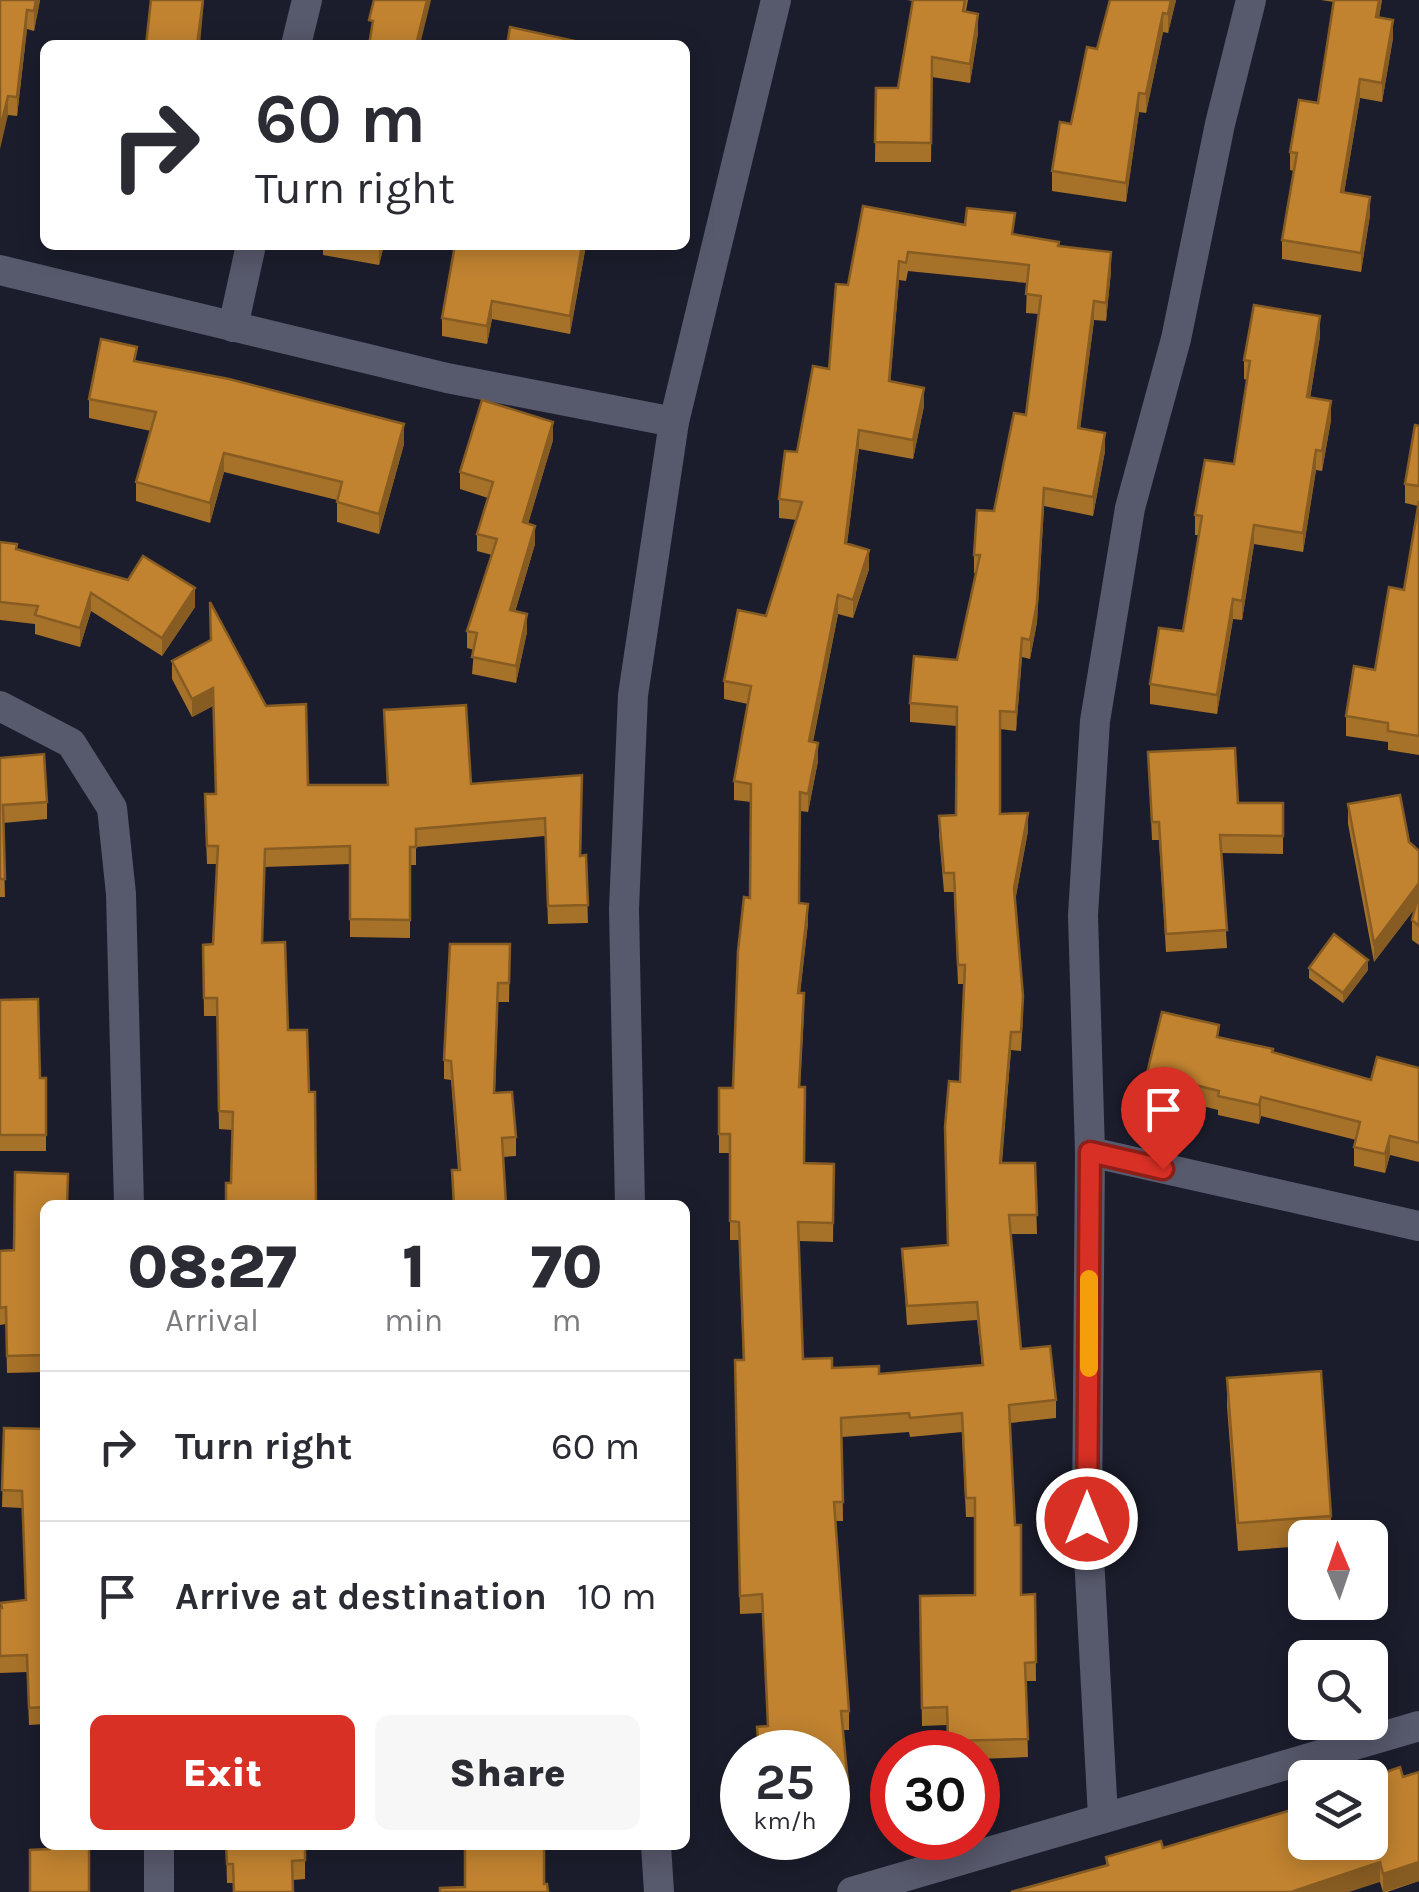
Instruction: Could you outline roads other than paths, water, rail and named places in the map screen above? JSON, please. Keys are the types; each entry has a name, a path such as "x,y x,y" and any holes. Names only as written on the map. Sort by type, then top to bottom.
{"street":[{"path":"297,40 306,0"},
{"path":"630,1200 624,910 633,695 674,422 776,0"},
{"path":"1103,1816 1087,1519 1090,1152 1083,914 1095,721 1130,508 1176,339 1250,0"},
{"path":"232,327 250,250"},
{"path":"0,270 446,378 674,422"},
{"path":"0,706 72,743 112,808 121,894 129,1200"},
{"path":"1090,1152 1419,1226"},
{"path":"852,1892 1419,1726"},
{"path":"159,1850 159,1892"},
{"path":"656,1850 659,1892"}]}
